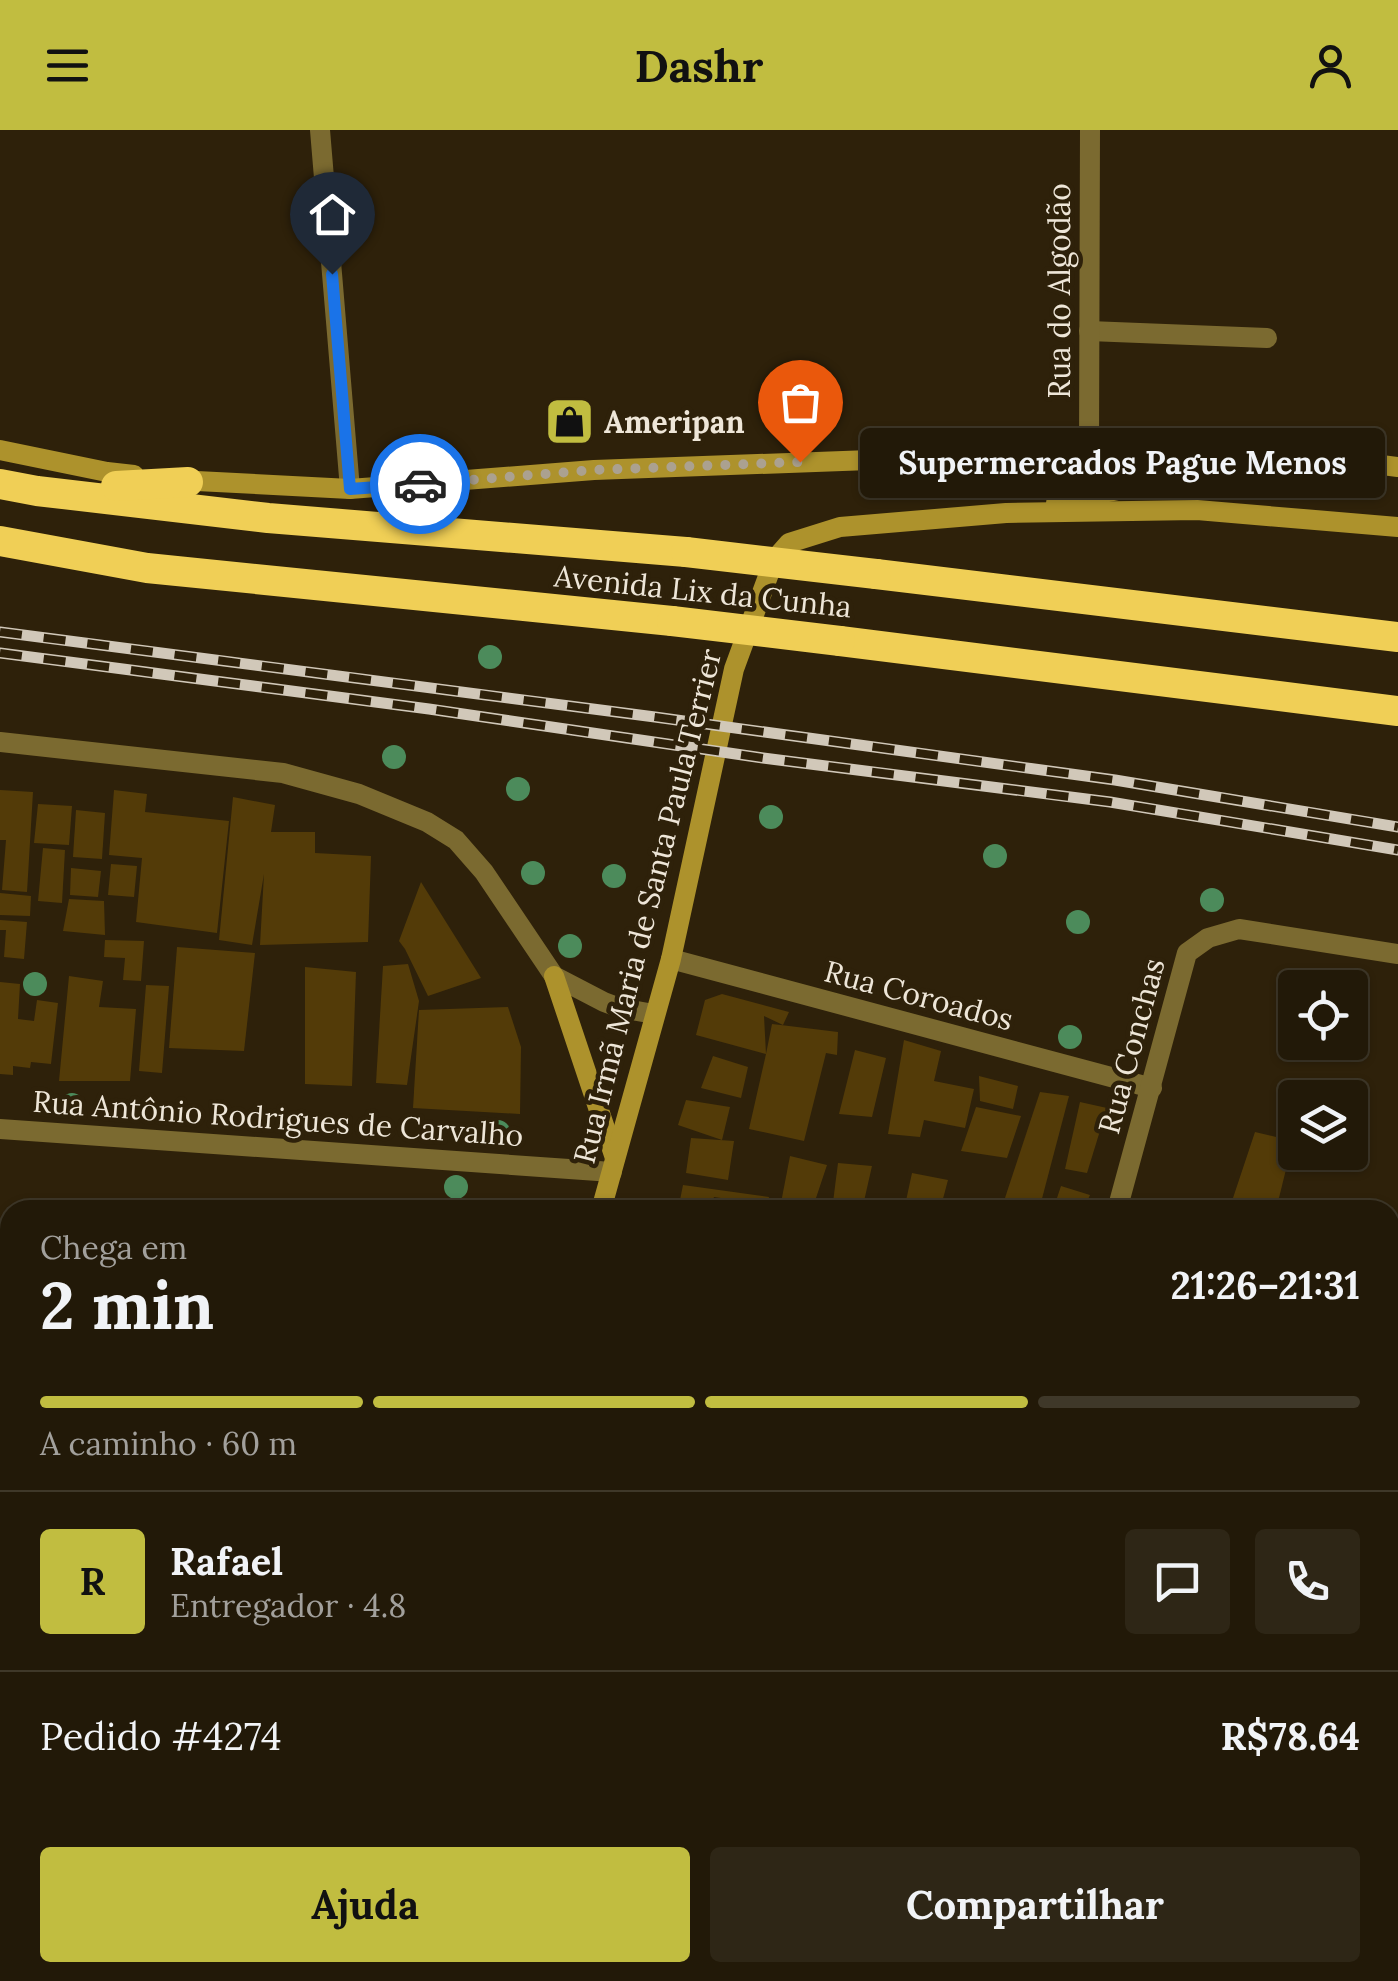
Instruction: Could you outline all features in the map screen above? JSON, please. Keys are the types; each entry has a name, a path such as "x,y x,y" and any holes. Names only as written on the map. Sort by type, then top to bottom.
{"highway":[{"path":"37,491 188,482"},
{"name":"Avenida Lix da Cunha","path":"0,484 268,518 686,552 1398,636"},
{"name":"Avenida Lix da Cunha","path":"0,541 147,568 840,640 1398,711"}],"main road":[{"path":"0,450 107,472 188,482 350,489 594,470 1089,452 1272,451 1398,467"},
{"path":"1006,513 1156,482 1272,451"},
{"path":"1006,513 1197,510 1398,527"},
{"name":"Rua Irmã Maria de Santa Paula Terrier","path":"602,1200 671,959 734,668 774,560 789,543 840,527 1006,513"},
{"path":"554,976 613,1165"}],"street":[{"path":"320,130 350,489"},
{"name":"Rua do Algodão","path":"1089,452 1090,130"},
{"path":"1089,331 1267,338"},
{"path":"0,742 283,774 358,794 427,822 456,840 484,872 554,976 620,1008 654,1014"},
{"name":"Rua Conchas","path":"1120,1200 1187,953 1208,938 1239,928 1398,954"},
{"name":"Rua Coroados","path":"671,959 1152,1088"},
{"name":"Rua Antônio Rodrigues de Carvalho","path":"0,1128 613,1165"}],"building":[{"path":"0,790 33,792 27,892 2,890 6,840 0,840"},
{"path":"114,790 147,794 145,812 229,821 217,933 136,922 142,858 109,855"},
{"path":"233,797 275,805 271,832 315,832 315,853 371,856 368,942 260,945 264,874 252,945 219,940"},
{"path":"38,804 72,806 69,845 34,843"},
{"path":"76,810 105,813 102,859 73,857"},
{"path":"43,848 65,850 62,903 38,901"},
{"path":"111,864 137,866 134,897 108,895"},
{"path":"71,868 101,871 98,897 70,895"},
{"path":"421,882 481,978 428,996 399,941"},
{"path":"0,893 31,896 30,916 0,915"},
{"path":"69,899 104,901 105,935 63,931"},
{"path":"0,920 27,922 24,959 4,957 6,930 0,930"},
{"path":"105,940 144,941 141,981 123,980 125,958 104,957"},
{"path":"177,947 255,953 244,1051 169,1048"},
{"path":"408,964 419,1001 407,1085 376,1083 383,966"},
{"path":"305,967 356,972 352,1086 305,1084"},
{"path":"69,976 103,981 99,1007 136,1009 130,1081 59,1081"},
{"path":"0,982 20,984 18,1019 34,1021 37,1000 58,1003 51,1064 31,1062 30,1068 13,1066 13,1075 0,1074"},
{"path":"146,985 169,986 162,1073 139,1071"},
{"path":"722,994 789,1012 783,1025 764,1016 766,1054 696,1035 705,1000"},
{"path":"508,1007 521,1047 520,1114 413,1108 419,1010"},
{"path":"772,1024 838,1032 837,1055 826,1053 804,1141 749,1129"},
{"path":"904,1040 941,1051 934,1081 974,1089 965,1128 924,1120 920,1137 888,1134"},
{"path":"855,1050 886,1058 872,1117 839,1114"},
{"path":"713,1056 748,1067 741,1098 701,1088"},
{"path":"979,1076 1018,1086 1013,1109 980,1101"},
{"path":"1040,1092 1069,1096 1042,1200 1004,1200"},
{"path":"686,1100 730,1107 722,1140 678,1125"},
{"path":"1080,1102 1107,1108 1087,1173 1065,1169"},
{"path":"976,1107 1021,1116 1007,1158 961,1151"},
{"path":"1255,1132 1278,1137 1278,1170 1286,1170 1278,1200 1232,1200"},
{"path":"691,1138 734,1141 728,1180 686,1173"},
{"path":"790,1156 827,1165 815,1200 782,1200"},
{"path":"838,1163 872,1166 864,1200 833,1200"},
{"path":"912,1173 948,1180 943,1200 906,1200"},
{"path":"683,1185 769,1197 769,1200 680,1200"},
{"path":"1061,1186 1090,1195 1088,1200 1056,1200"}],"railway":[{"path":"0,632 1115,780 1398,827"},
{"path":"0,653 1110,802 1398,850"}],"way so far":[{"path":"420,484 594,470 800,462"}],"place":[{"name":"Ameripan","path":"569,422"},
{"name":"Supermercados Pague Menos","path":"800,462"}],"route":[{"path":"332,274 350,489 420,484"}]}
